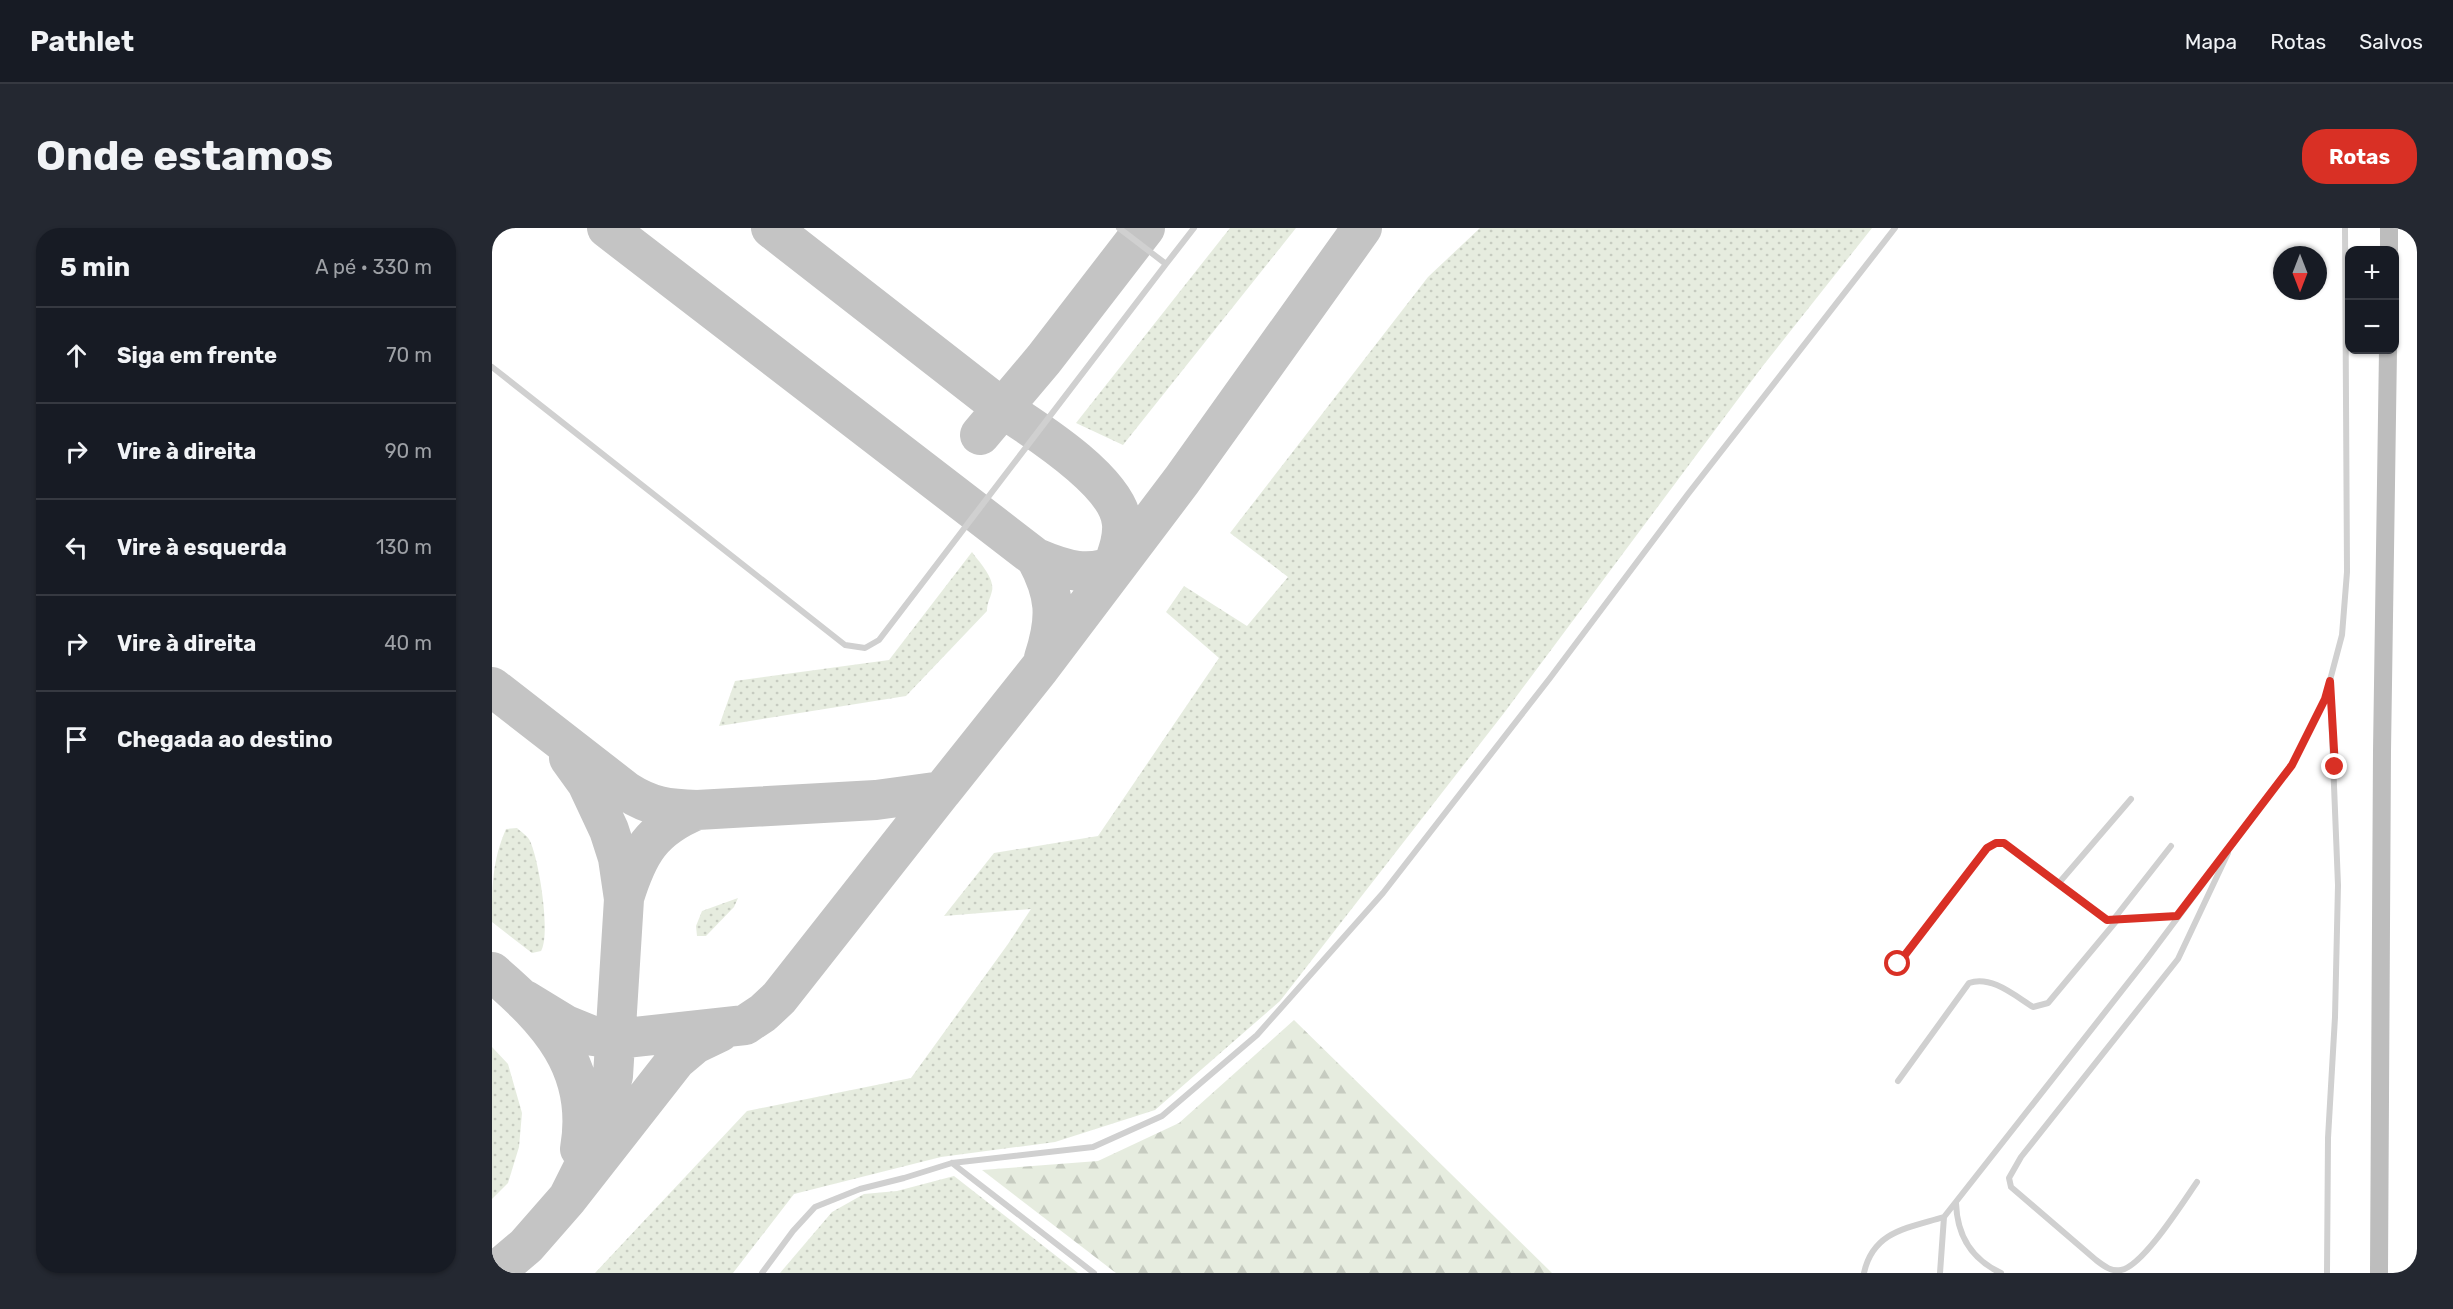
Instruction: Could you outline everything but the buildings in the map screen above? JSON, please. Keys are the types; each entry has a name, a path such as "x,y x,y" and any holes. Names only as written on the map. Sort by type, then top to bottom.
{"street":[{"path":"2389,228 2389,246"},
{"path":"2379,1273 2381,763 2388,354"}],"lane":[{"path":"1119,228 1166,264"},
{"path":"492,367 845,645 865,648 879,640 1194,228"},
{"path":"762,1273 793,1231 815,1207 860,1189 952,1163 1093,1148 1162,1116 1257,1035 1383,893 1895,228"},
{"path":"1864,1273 1868,1258 1881,1240 1908,1228 1944,1217 2292,765 2325,699 2342,635 2347,572 2345,228"},
{"path":"2326,1273 2328,1138 2335,1017 2338,885 2330,681"},
{"path":"2058,884 2131,799"},
{"path":"2197,1182 2140,1261 2123,1270 2111,1270 2096,1260 2011,1187 2009,1178 2021,1157 2178,959 2233,842"},
{"path":"1898,964 1987,848 1996,843 2004,843 2107,920 2177,916"},
{"path":"1898,1081 1969,983 1979,979 1988,981 2033,1007 2048,1003 2116,920 2171,846"},
{"path":"952,1163 1094,1273"},
{"path":"1956,1202 1956,1217 1962,1238 1970,1249 2001,1273"},
{"path":"1940,1273 1944,1217"}],"green space":[{"path":"1230,228 1296,228 1123,445 1076,423"},
{"path":"1480,228 1872,228 1762,367 1504,713 1280,1001 1155,1110 1055,1142 941,1157 794,1194 733,1273 595,1273 747,1111 911,1078 1031,909 944,916 994,853 1098,836 1219,658 1166,612 1184,586 1247,626 1288,577 1230,533 1428,277"},
{"path":"972,552 986,570 991,581 992,591 987,611 906,696 719,726 735,681 889,660"},
{"path":"517,828 530,841 543,897 544,942 541,951 532,953 492,922 495,863 506,829"},
{"path":"738,898 734,907 706,936 697,936 696,926 702,911"},
{"path":"1294,1020 1552,1273 1116,1273 982,1170 1098,1161 1179,1123"},
{"path":"492,1047 508,1064 522,1113 519,1147 508,1183 492,1199"},
{"path":"954,1176 1078,1273 780,1273 832,1212 864,1194 897,1191"}],"taxiway":[{"path":"607,228 1036,558 1078,571 1099,570 1120,562"},
{"path":"771,228 1002,408 1074,458 1092,475 1107,491 1117,508 1122,524 1121,541 1112,569"},
{"path":"980,435 1044,359 1145,228"},
{"path":"492,687 626,791 644,801 660,806 697,810 876,800 942,791 1040,668 1182,480 1362,228"},
{"path":"1036,558 1048,584 1052,607 1051,631 1044,658"},
{"path":"568,1198 590,1154 613,1076 624,899 618,858 609,830 587,783 569,758"},
{"path":"525,1000 566,1025 593,1036 616,1039 745,1025 779,998 942,791"},
{"path":"624,898 635,868 648,844 668,825 697,810"},
{"path":"492,972 548,1028 562,1048 573,1070 580,1094 583,1120 580,1149"},
{"path":"494,1273 526,1246 568,1198 676,1060 695,1044 720,1032"}],"route":[{"path":"1898,964 1987,848 1996,843 2004,843 2107,920 2177,916 2292,765 2325,699 2330,681 2335,767"}]}
